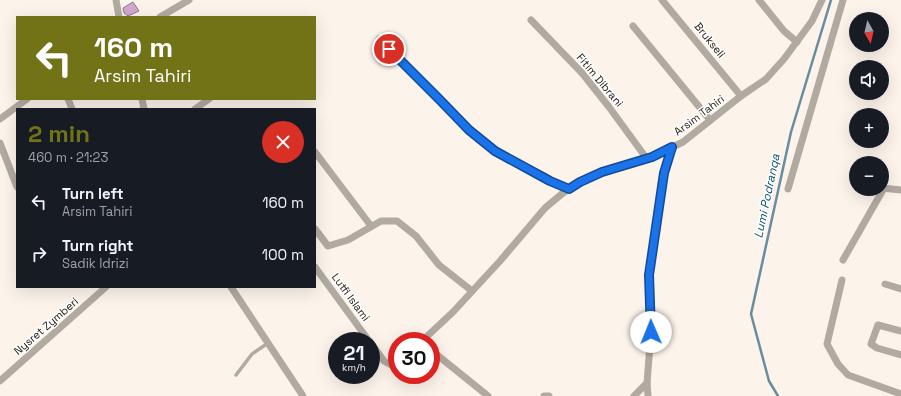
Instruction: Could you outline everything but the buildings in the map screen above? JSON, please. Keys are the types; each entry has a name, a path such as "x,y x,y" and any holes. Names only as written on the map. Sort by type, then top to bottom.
{"street":[{"path":"116,0 119,16"},
{"path":"162,16 190,0"},
{"name":"Brukseli","path":"662,0 741,96"},
{"path":"759,0 784,31 797,42"},
{"name":"Arsim Tahiri","path":"432,332 453,312 500,261 545,208 569,189 602,172 647,159 683,142 766,78 784,59 812,22 822,0"},
{"path":"788,189 843,0"},
{"name":"Fitim Dibrani","path":"531,20 586,78 647,159"},
{"path":"632,26 710,120"},
{"path":"379,39 469,130 495,151 550,181 569,189"},
{"path":"0,119 26,100"},
{"path":"196,108 208,100"},
{"path":"0,143 16,184"},
{"path":"648,396 647,383 651,332 649,275 664,173 672,147"},
{"path":"316,153 371,226"},
{"path":"889,189 901,190"},
{"path":"843,260 879,196"},
{"path":"316,230 328,246 348,240 381,221 397,221 416,236 439,265 472,291"},
{"name":"Lutfi Islami","path":"316,268 363,332"},
{"path":"842,280 827,344 831,352 838,364 848,375 901,394"},
{"path":"885,284 901,289"},
{"name":"Nysret Zymberi","path":"0,381 105,288"},
{"path":"232,288 303,396"},
{"path":"901,331 878,325 871,344 877,348 901,355"},
{"name":"Lutfi Islami","path":"380,356 388,364"},
{"path":"440,357 488,396"},
{"path":"634,396 647,383"}],"lane":[{"path":"236,375 252,354 268,343"}],"waterway":[{"name":"Lumi Podranqa","path":"778,396 769,381 751,314 791,132 831,0"}],"route":[{"path":"389,49 469,130 495,151 550,181 569,189 602,172 652,157 672,147 664,173 649,275 651,332"}]}
